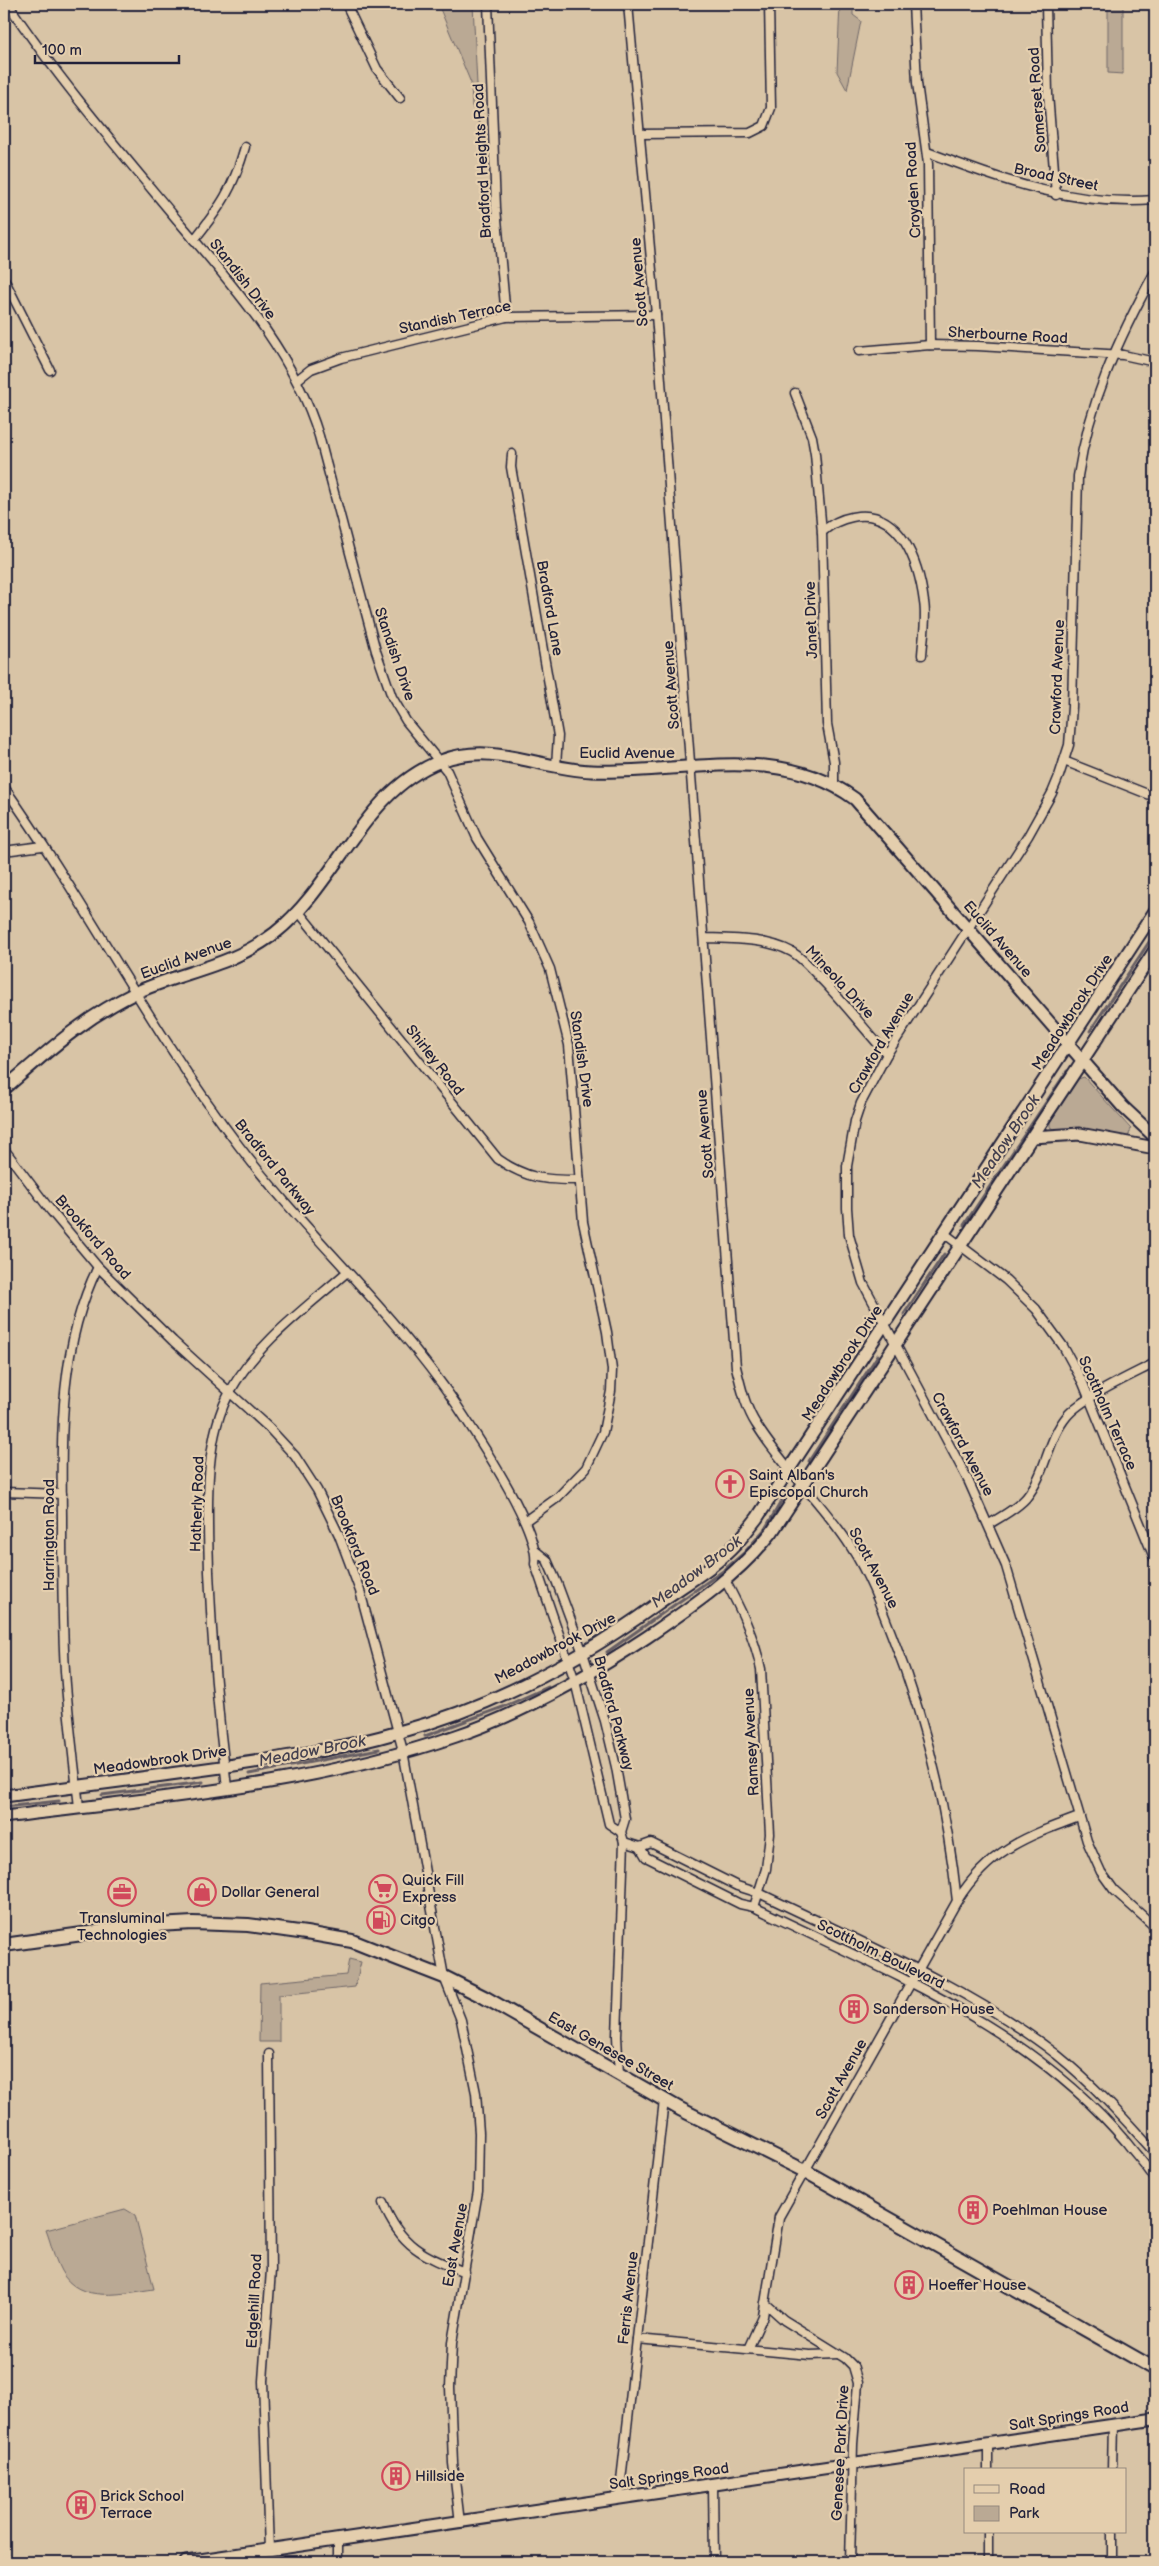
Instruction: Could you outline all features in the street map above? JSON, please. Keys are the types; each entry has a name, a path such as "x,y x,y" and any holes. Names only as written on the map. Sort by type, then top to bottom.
{"main road":[{"name":"East Genesee Street","path":"4,1945 139,1926 193,1923 248,1925 352,1941 444,1977 484,1997 664,2100 805,2171 1155,2369"}],"street":[{"name":"Standish Drive","path":"8,4 64,81 266,330 297,380 311,410 319,436 376,651 392,697 406,721 447,771 477,838 529,922 550,969 569,1045 583,1222 607,1332 612,1370 611,1391 603,1432 586,1468 558,1498 525,1521"},
{"path":"346,4 377,69 400,98"},
{"name":"Bradford Heights Road","path":"488,4 496,208 506,317"},
{"name":"Scott Avenue","path":"628,4 656,315 736,1367 742,1394 756,1423 852,1548 879,1603 904,1666 936,1772 952,1846 958,1901 805,2171"},
{"path":"640,134 750,133 764,126 771,108 769,4"},
{"name":"Croyden Road","path":"913,4 917,84 927,152 930,345"},
{"name":"Somerset Road","path":"1046,4 1048,94 1056,194"},
{"path":"194,240 221,207 232,188 245,147"},
{"name":"Broad Street","path":"927,152 1000,180 1056,194 1106,201 1155,200"},
{"name":"Crawford Avenue","path":"1155,272 1113,355 1083,441 1078,476 1072,707 1064,761 1052,793 1028,836 887,1054 861,1103 855,1121 847,1175 850,1235 857,1266 895,1347 968,1480 1006,1566 1079,1817 1101,1872 1114,1890 1155,1927"},
{"path":"4,279 50,370"},
{"name":"Standish Terrace","path":"297,380 312,369 341,358 506,317 656,315"},
{"name":"Sherbourne Road","path":"859,352 930,345 1113,355 1155,362"},
{"name":"Janet Drive","path":"795,393 812,437 816,454 822,532 827,724 834,762 834,786"},
{"name":"Bradford Lane","path":"512,454 511,467 558,736 556,766"},
{"path":"822,532 843,519 861,515 885,520 895,528 911,554 923,593 925,605 922,655"},
{"name":"Euclid Avenue","path":"4,1089 80,1024 137,992 212,968 246,952 275,932 312,897 361,826 380,803 407,779 439,761 489,752 591,771 762,764 815,776 845,791 865,808 1123,1107 1155,1137"},
{"path":"1064,761 1155,797"},
{"name":"Bradford Parkway","path":"4,787 159,1029 237,1144 285,1205 347,1272 442,1384 474,1432 525,1521 537,1552 547,1560 558,1583 584,1653 616,1767 625,1819 620,1832"},
{"path":"4,851 42,846"},
{"name":"Shirley Road","path":"298,911 498,1159 514,1170 531,1177 579,1180"},
{"name":"Meadowbrook Drive","path":"4,1796 293,1756 399,1732 443,1718 508,1692 584,1653 624,1629 736,1544 757,1518 945,1234 1155,911"},
{"name":"Mineola Drive","path":"704,938 736,939 790,951 803,960 847,1006 887,1054"},
{"path":"4,1817 158,1798 317,1772 459,1735 590,1673 681,1614 752,1557 803,1485 895,1347 1155,950"},
{"path":"1032,1137 1080,1134 1155,1148"},
{"name":"Brookford Road","path":"4,1149 51,1211 98,1267 173,1341 270,1428 295,1456 317,1490 339,1535 360,1591 399,1732 444,1977"},
{"name":"Scottholm Terrace","path":"945,1234 992,1267 1036,1309 1063,1346 1090,1399 1155,1560"},
{"name":"Harrington Road","path":"79,1807 65,1671 62,1494 64,1406 71,1344 86,1293 98,1267"},
{"name":"Hatherly Road","path":"227,1787 212,1632 208,1531 211,1456 219,1420 230,1392 249,1361 276,1334 347,1272"},
{"path":"988,1524 1010,1512 1025,1499 1031,1490 1058,1428 1069,1414 1090,1399 1155,1363"},
{"path":"4,1492 62,1494"},
{"name":"Bradford Parkway","path":"537,1552 535,1564 575,1681 609,1824 620,1832 624,1842 617,2036 619,2074"},
{"name":"Ramsey Avenue","path":"725,1580 746,1620 756,1645 760,1669 770,1834 766,1869 754,1906"},
{"path":"958,1901 977,1872 1006,1849 1028,1836 1079,1817"},
{"name":"Scottholm Boulevard","path":"624,1842 640,1847 651,1843 737,1886 759,1893 989,2008 1056,2054 1106,2098 1155,2153"},
{"name":"Scottholm Boulevard","path":"640,1847 646,1857 740,1904 754,1906 956,2005 1005,2035 1046,2065 1106,2118 1155,2179"},
{"name":"East Avenue","path":"444,1977 461,2020 476,2093 479,2133 478,2191 452,2343 450,2387 453,2463 460,2523"},
{"name":"Edgehill Road","path":"269,2054 271,2270 263,2381 269,2550"},
{"name":"Ferris Avenue","path":"619,2498 664,2100"},
{"path":"748,2349 758,2328 765,2303 776,2224 805,2171"},
{"path":"383,2203 392,2224 405,2240 436,2261 465,2272"},
{"name":"Genesee Park Drive","path":"765,2303 784,2320 838,2354 853,2366 857,2377 852,2464 850,2562"},
{"path":"637,2339 810,2355 838,2354"},
{"name":"Salt Springs Road","path":"186,2562 1155,2419"},
{"path":"1112,2424 1112,2468"},
{"path":"988,2444 988,2468"},
{"path":"713,2485 714,2562"},
{"path":"988,2534 988,2562"},
{"path":"1112,2534 1112,2562"},
{"path":"338,2540 338,2562"}],"green space":[{"path":"438,4 473,4 479,125 472,106 471,83"},
{"path":"840,4 853,4 853,15 861,21 847,90 837,72"},
{"path":"1108,4 1123,4 1123,74 1108,73"},
{"path":"1084,1077 1131,1129 1128,1137 1055,1130 1050,1127 1050,1122 1078,1079"},
{"path":"349,1959 361,1962 355,1987 279,1995 279,2042 259,2042 260,1983 346,1975"},
{"path":"125,2209 135,2215 154,2289 129,2293 103,2294 90,2293 79,2289 69,2282 61,2271 46,2230"}],"waterway":[{"name":"Meadow Brook","path":"1090,1031 1155,933"},
{"name":"Meadow Brook","path":"964,1225 1067,1071"},
{"name":"Meadow Brook","path":"904,1314 944,1254"},
{"name":"Meadow Brook","path":"809,1461 878,1355"},
{"name":"Meadow Brook","path":"607,1652 723,1571 744,1553 765,1529 785,1495"},
{"name":"Meadow Brook","path":"425,1736 503,1707 548,1687"},
{"name":"Meadow Brook","path":"249,1774 379,1749"},
{"name":"Meadow Brook","path":"102,1795 203,1782"},
{"name":"Meadow Brook","path":"4,1807 59,1801"}],"place":[{"name":"Saint Alban's Episcopal Church","path":"730,1484"},
{"name":"Quick Fill Express","path":"383,1889"},
{"name":"Transluminal Technologies","path":"122,1892"},
{"name":"Dollar General","path":"202,1892"},
{"name":"Citgo","path":"381,1920"},
{"name":"Sanderson House","path":"854,2009"},
{"name":"Poehlman House","path":"973,2210"},
{"name":"Hoeffer House","path":"909,2285"},
{"name":"Hillside","path":"396,2476"},
{"name":"Brick School Terrace","path":"81,2505"}]}
